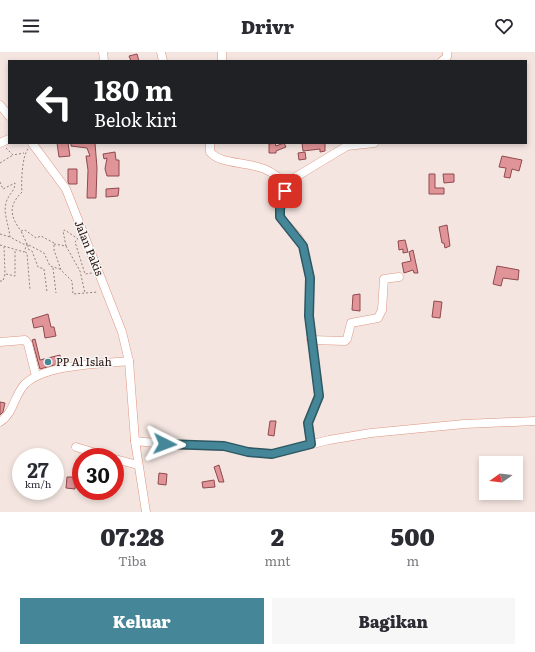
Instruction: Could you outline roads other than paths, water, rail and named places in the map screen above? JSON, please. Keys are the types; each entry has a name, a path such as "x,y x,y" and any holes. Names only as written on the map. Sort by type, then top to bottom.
{"street":[{"path":"0,104 8,113"},
{"name":"Jalan Pakis","path":"32,144 66,189 122,332 129,361 135,441 146,512"},
{"path":"210,144 209,150 212,155 273,172 286,186"},
{"path":"311,444 308,423 319,396 309,316 310,278 306,258 300,241 280,217 280,209 286,186 294,178 347,146 365,144"},
{"path":"311,340 345,341 351,323 377,319 382,310 384,279 399,277"},
{"path":"0,342 21,339 26,341 36,376"},
{"path":"0,422 9,413 21,389 36,376 84,366 129,361"},
{"path":"135,441 174,445 224,446 248,452 272,454 311,444 372,433 464,424 535,421"},
{"path":"124,461 138,465"}],"place":[{"name":"PP Al Islah","path":"48,362"}]}
